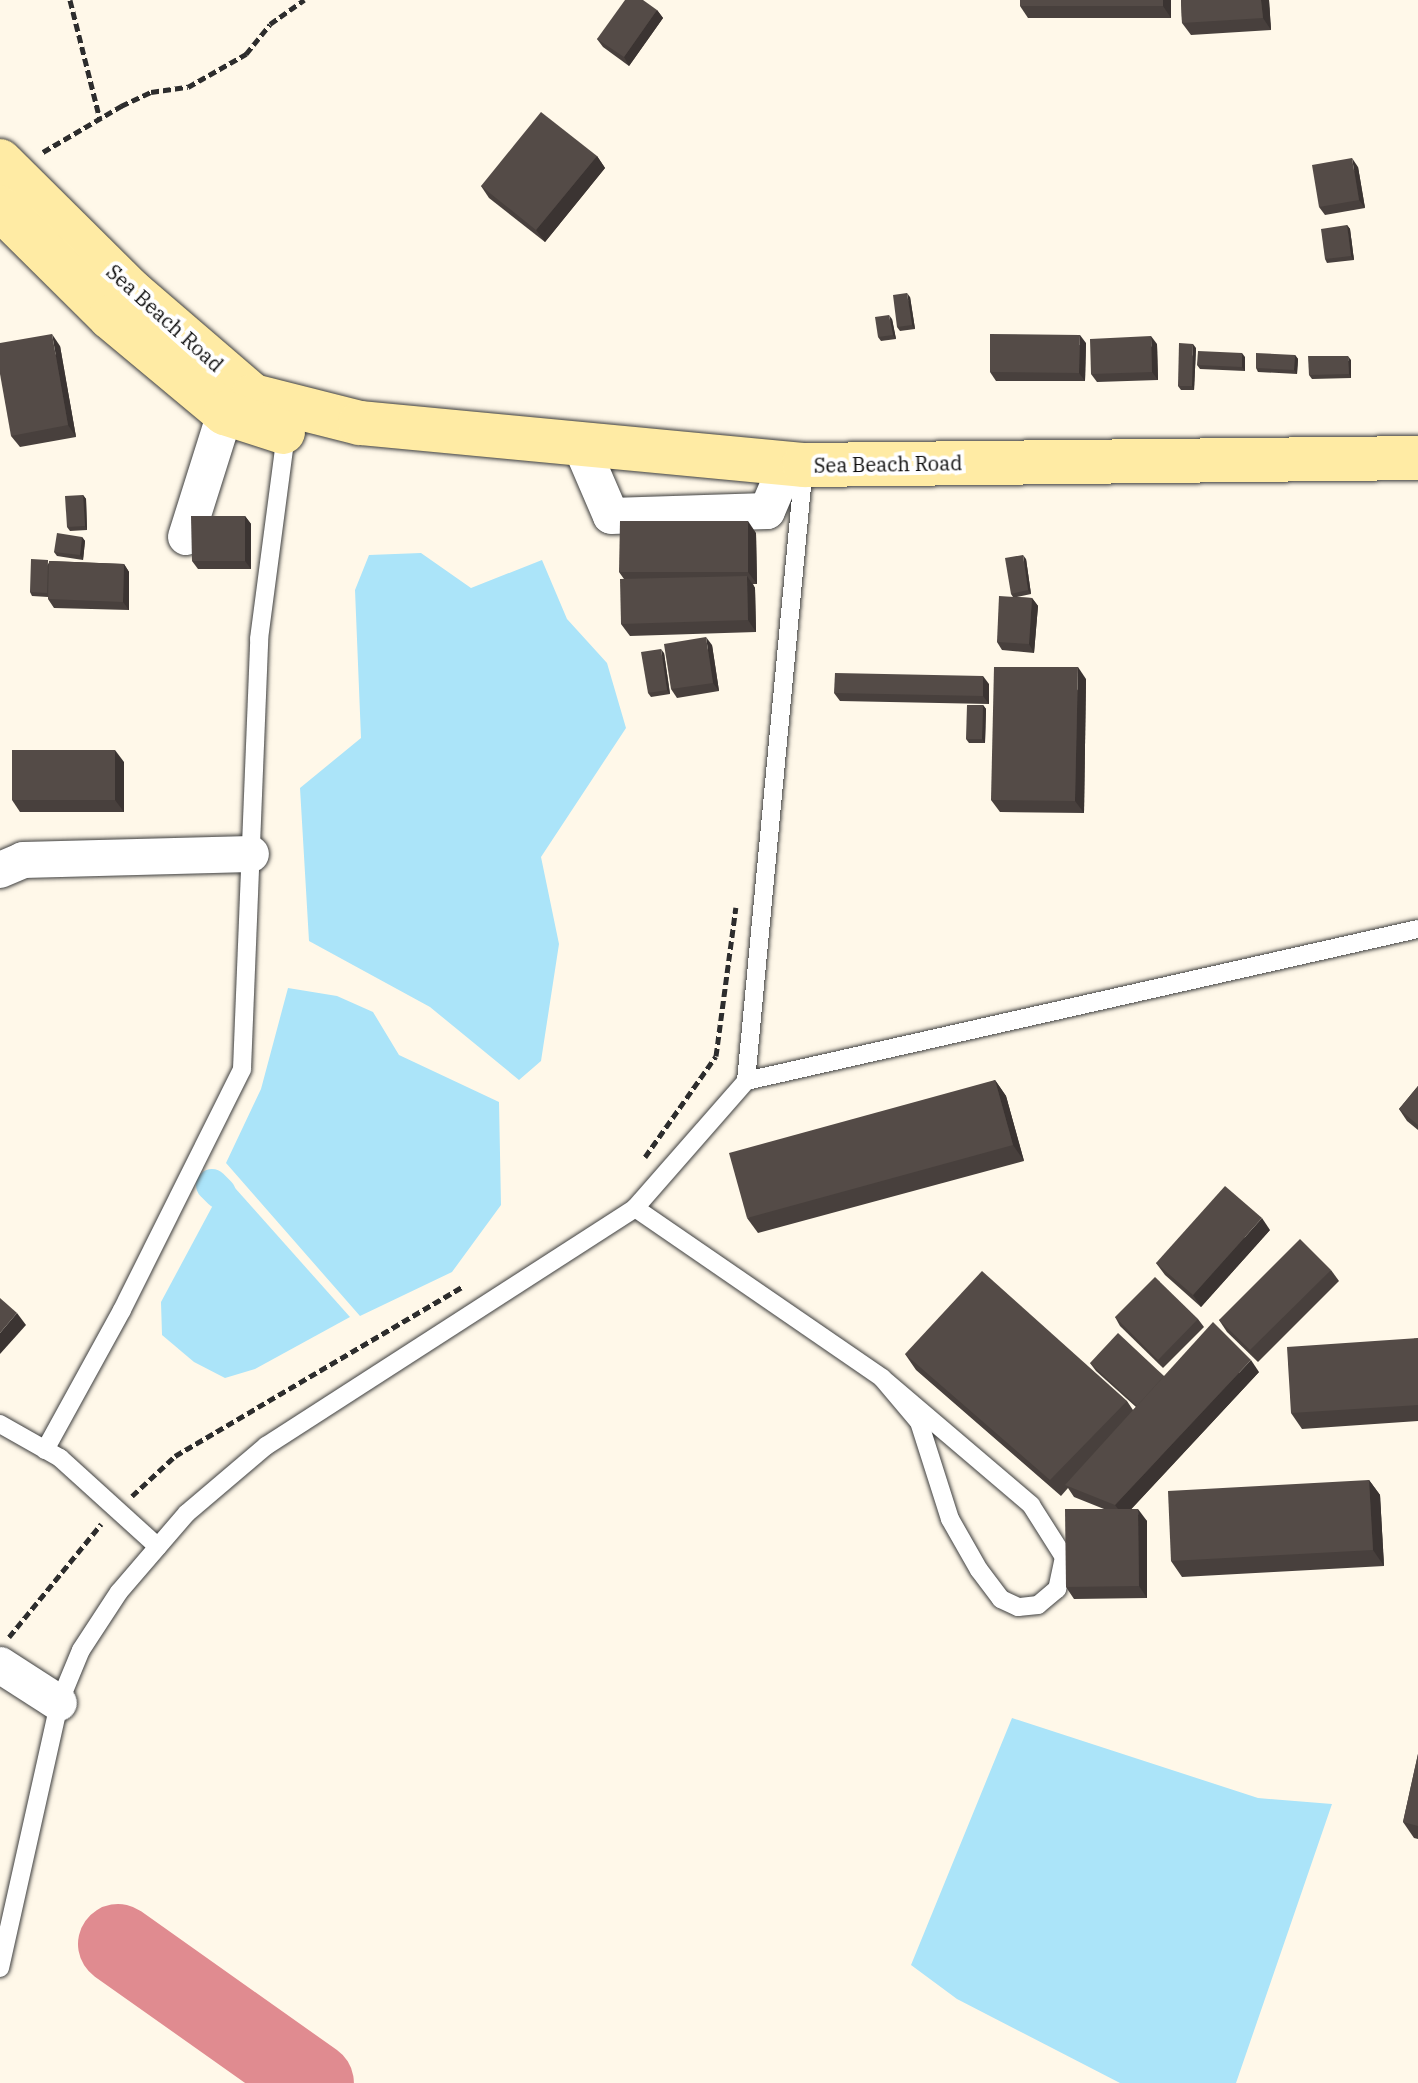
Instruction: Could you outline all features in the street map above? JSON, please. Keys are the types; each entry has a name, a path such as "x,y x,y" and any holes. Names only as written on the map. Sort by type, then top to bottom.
{"main road":[{"name":"Sea Beach Road","path":"3,180 110,317 225,413 286,433 360,423"},
{"name":"Sea Beach Road","path":"3,180 253,396 360,423 796,465 1418,458"}],"street":[{"path":"186,537 225,413"},
{"path":"580,444 611,516 767,511 796,465"},
{"path":"0,870 23,860 251,854"},
{"path":"5,1655 59,1703"}],"lane":[{"path":"45,1450 122,1310 242,1069 259,639 286,433"},
{"path":"746,1081 796,465"},
{"path":"0,1968 59,1703 81,1650 158,1547 187,1513 266,1446 635,1208 746,1081 1418,929"},
{"path":"635,1208 882,1378 1031,1505 1064,1557 1057,1589 1038,1605 1018,1607 1001,1599 979,1570 950,1519 919,1422 882,1378"},
{"path":"0,1424 45,1450 158,1547"}],"path":[{"path":"70,0 100,120"},
{"path":"3,180 151,92 188,87 246,54 270,24 304,0"},
{"path":"644,1159 716,1056 736,903"},
{"path":"120,1507 175,1456 478,1278"},
{"path":"5,1655 9,1636 109,1517"}],"water":[{"path":"421,553 471,588 542,560 567,619 607,663 626,728 541,857 559,944 541,1061 519,1080 430,1007 309,941 300,788 361,738 355,590 369,555"},
{"path":"288,988 337,996 373,1012 399,1055 499,1102 501,1205 452,1272 360,1316 226,1163 261,1089"},
{"path":"227,1179 350,1317 255,1369 225,1378 194,1362 162,1335 161,1302"},
{"path":"1012,1718 1258,1798 1332,1804 1236,2083 1120,2083 957,1999 911,1965"}],"building":[{"path":"625,0 643,0 657,10 624,57 597,39"},
{"path":"1020,0 1163,0 1163,6 1020,6"},
{"path":"1181,0 1261,0 1263,18 1182,23"},
{"path":"541,112 597,156 536,230 481,186"},
{"path":"1352,158 1359,200 1319,207 1312,165"},
{"path":"1347,225 1351,256 1325,259 1321,229"},
{"path":"907,293 912,325 897,327 893,295"},
{"path":"889,315 893,335 878,337 875,317"},
{"path":"52,334 68,425 11,436 0,374 0,343"},
{"path":"990,334 1080,335 1079,373 990,372"},
{"path":"1151,336 1152,372 1091,374 1090,339"},
{"path":"1179,343 1193,344 1192,386 1178,386"},
{"path":"1198,351 1242,353 1242,367 1197,365"},
{"path":"1256,353 1295,355 1294,370 1256,368"},
{"path":"1308,356 1348,356 1349,374 1309,375"},
{"path":"83,495 85,526 67,527 65,496"},
{"path":"191,516 245,516 245,561 192,561"},
{"path":"620,521 748,521 748,572 619,572"},
{"path":"57,533 82,537 80,555 54,552"},
{"path":"1023,555 1028,590 1011,594 1005,558"},
{"path":"31,559 48,560 47,593 30,592"},
{"path":"49,561 124,564 123,602 48,599"},
{"path":"747,576 748,620 621,624 620,579"},
{"path":"999,596 1032,598 1029,644 997,642"},
{"path":"706,637 713,683 671,689 664,644"},
{"path":"661,649 667,690 648,693 641,652"},
{"path":"994,667 1078,667 1075,801 991,800"},
{"path":"835,673 983,676 983,696 834,693"},
{"path":"967,705 983,705 982,739 966,739"},
{"path":"12,750 115,750 115,800 12,800"},
{"path":"995,1080 1013,1145 747,1218 729,1153"},
{"path":"1418,1086 1418,1125 1399,1109"},
{"path":"1225,1186 1262,1218 1193,1295 1156,1263"},
{"path":"1300,1239 1331,1270 1250,1350 1219,1320"},
{"path":"982,1271 1127,1401 1050,1480 905,1354"},
{"path":"1155,1277 1198,1319 1158,1360 1115,1317"},
{"path":"0,1298 17,1313 0,1333"},
{"path":"1213,1322 1251,1360 1115,1505 1065,1485"},
{"path":"1118,1333 1164,1376 1137,1406 1090,1363"},
{"path":"1418,1338 1418,1405 1291,1413 1287,1347"},
{"path":"1369,1480 1373,1550 1171,1561 1168,1491"},
{"path":"1065,1509 1138,1509 1139,1586 1066,1587"},
{"path":"1418,1754 1418,1826 1403,1822"}],"waterway":[{"path":"212,1185 220,1193"}],"taxiway":[{"path":"118,1944 314,2083"}]}
